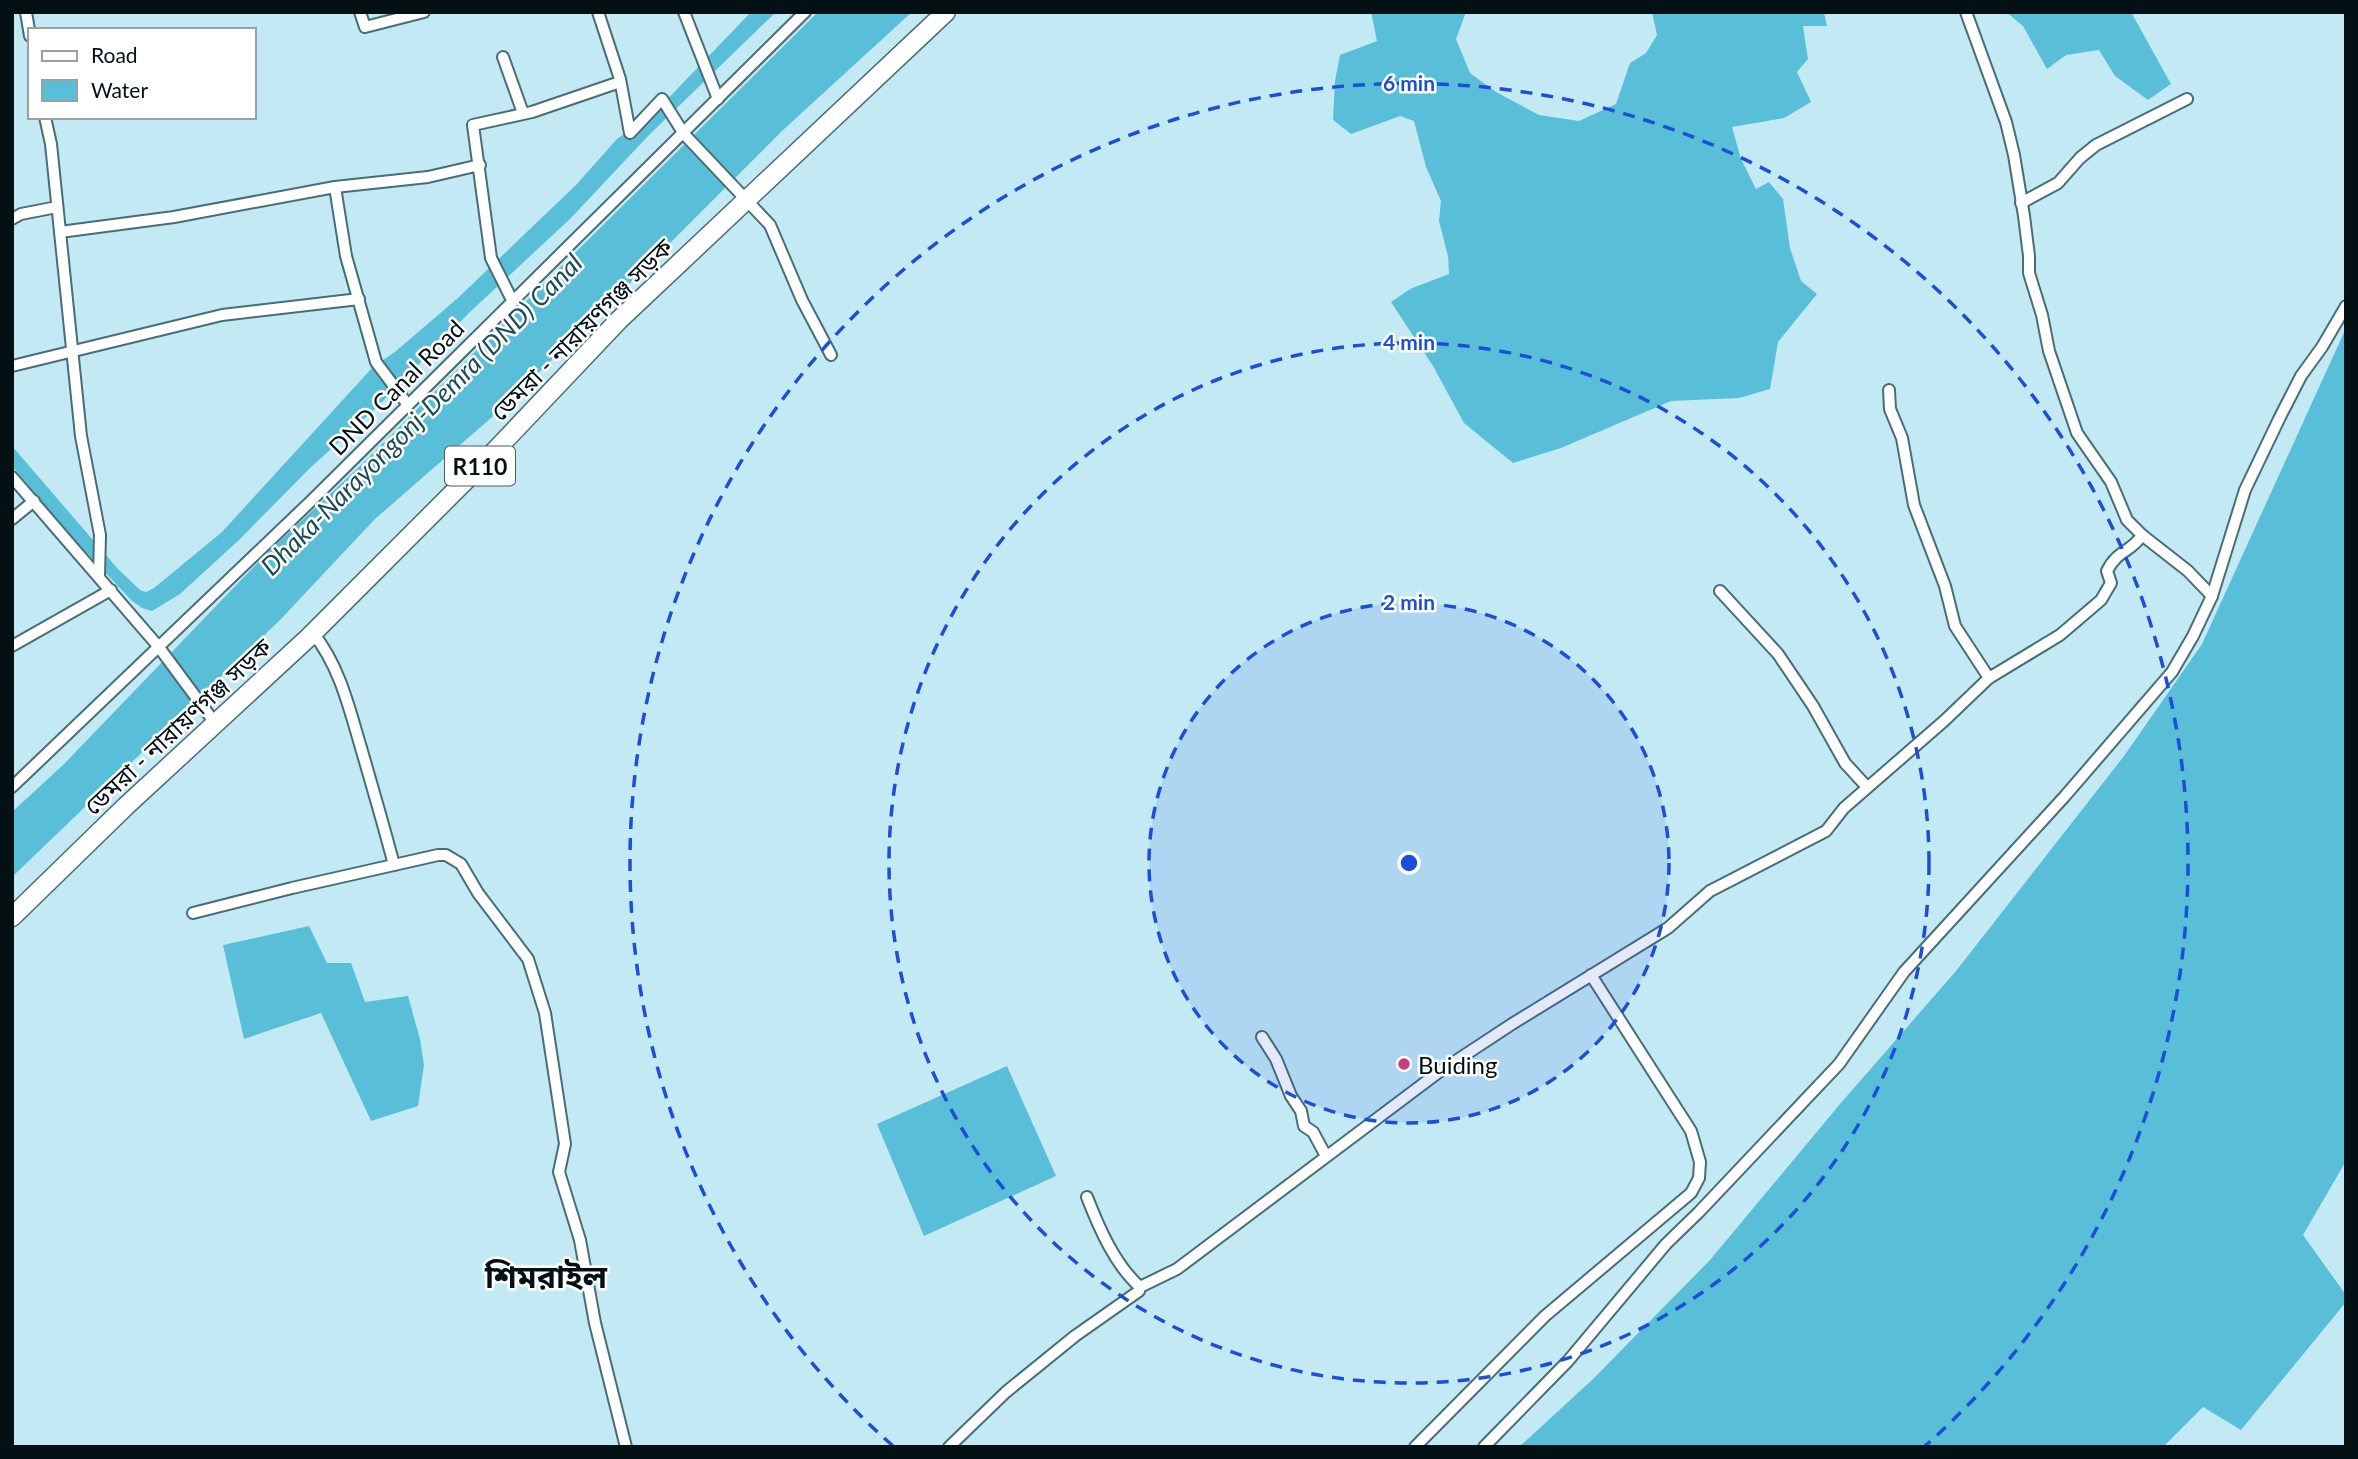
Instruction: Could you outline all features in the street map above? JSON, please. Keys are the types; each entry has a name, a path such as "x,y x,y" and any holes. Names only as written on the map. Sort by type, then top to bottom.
{"main road":[{"name":"ডেমরা - নারায়ণগঞ্জ সড়ক","path":"12,917 126,806 313,633 491,455 619,320 946,12"}],"street":[{"path":"360,12 365,27 424,12"},
{"path":"598,12 620,82 630,133 662,99 684,134 770,225 802,300 831,355"},
{"path":"684,12 718,99"},
{"name":"DND Canal Road","path":"12,787 309,503 806,12"},
{"path":"1966,12 2006,122 2014,155 2029,256 2029,273 2049,351 2077,433 2111,482 2127,520 2188,571 2212,596"},
{"path":"503,57 523,113"},
{"path":"513,302 491,258 473,125 523,113 620,82"},
{"path":"2021,203 2058,183 2096,145 2187,99"},
{"path":"45,119 51,144 81,436 100,535 99,576"},
{"path":"60,232 174,217 335,187 428,177 480,165"},
{"path":"335,187 346,256 376,362 408,405"},
{"path":"12,219 21,214 57,207"},
{"path":"12,366 222,315 359,299"},
{"path":"1484,1447 1568,1361 1666,1244 1839,1064 1904,972 2065,796 2172,672 2212,596 2245,490 2301,376 2346,306"},
{"path":"1889,390 1890,409 1902,438 1914,505 1945,586 1955,626 1989,678"},
{"path":"12,477 158,646 215,723"},
{"path":"12,519 33,502"},
{"path":"949,1447 1006,1392 1075,1336 1139,1291 1140,1287 1177,1269 1438,1072 1668,928 1721,884 1756,869 1826,831 1844,808 1989,678 2060,635 2101,600 2111,583 2107,570 2114,557 2138,542 2142,535"},
{"path":"12,646 111,590"},
{"path":"1720,590 1779,654 1813,706 1845,763 1867,787"},
{"path":"313,633 324,646 340,680 394,865"},
{"path":"193,913 438,855 454,859 461,864 478,893 528,959 545,1013 565,1144 559,1172 580,1240 595,1323 626,1447"},
{"path":"1415,1447 1545,1316 1691,1193 1699,1178 1700,1162 1690,1131 1591,975"},
{"path":"1262,1037 1276,1059 1291,1096 1301,1111 1304,1126 1313,1132 1326,1156"},
{"path":"1087,1197 1112,1249 1132,1280 1140,1287"}],"water":[{"path":"751,12 776,12 649,135 570,219 470,312 374,410 180,594 152,611 132,601 70,535 12,466 12,446 118,569 140,590 146,592 154,588 222,532 372,368 459,297 576,185 617,139 656,111"},
{"name":"Dhaka-Narayongonj-Demra (DND) Canal","path":"818,12 912,12 782,131 491,418 375,519 280,620 12,877 12,812 64,764 269,551 360,466"},
{"path":"1371,12 1466,12 1456,39 1470,73 1496,92 1539,115 1579,121 1616,104 1630,63 1646,53 1657,35 1652,12 1824,12 1827,26 1803,26 1808,59 1797,72 1811,102 1784,118 1732,127 1741,159 1756,189 1769,182 1783,199 1790,248 1801,281 1817,294 1778,342 1770,389 1739,398 1671,401 1561,448 1513,463 1464,423 1433,366 1391,302 1410,289 1449,274 1448,256 1439,221 1441,201 1426,167 1414,121 1400,116 1351,134 1333,120 1335,81 1340,55 1377,41"},
{"path":"2006,12 2131,12 2171,84 2148,100 2115,76 2099,50 2066,55 2047,69 2023,26"},
{"path":"2346,328 2346,1161 2303,1235 2346,1295 2346,1302 2241,1430 2203,1407 2163,1447 1519,1447 1593,1379 1710,1260 1840,1104 1956,971 2124,756 2202,644"},
{"path":"309,926 327,963 351,963 365,1002 408,996 424,1065 418,1106 371,1121 321,1013 244,1039 223,945"},
{"path":"1007,1066 1056,1176 924,1236 877,1124"}],"place":[{"name":"Buiding","path":"1404,1064"}],"district":[{"name":"শিমরাইল","path":"546,1275"}]}
